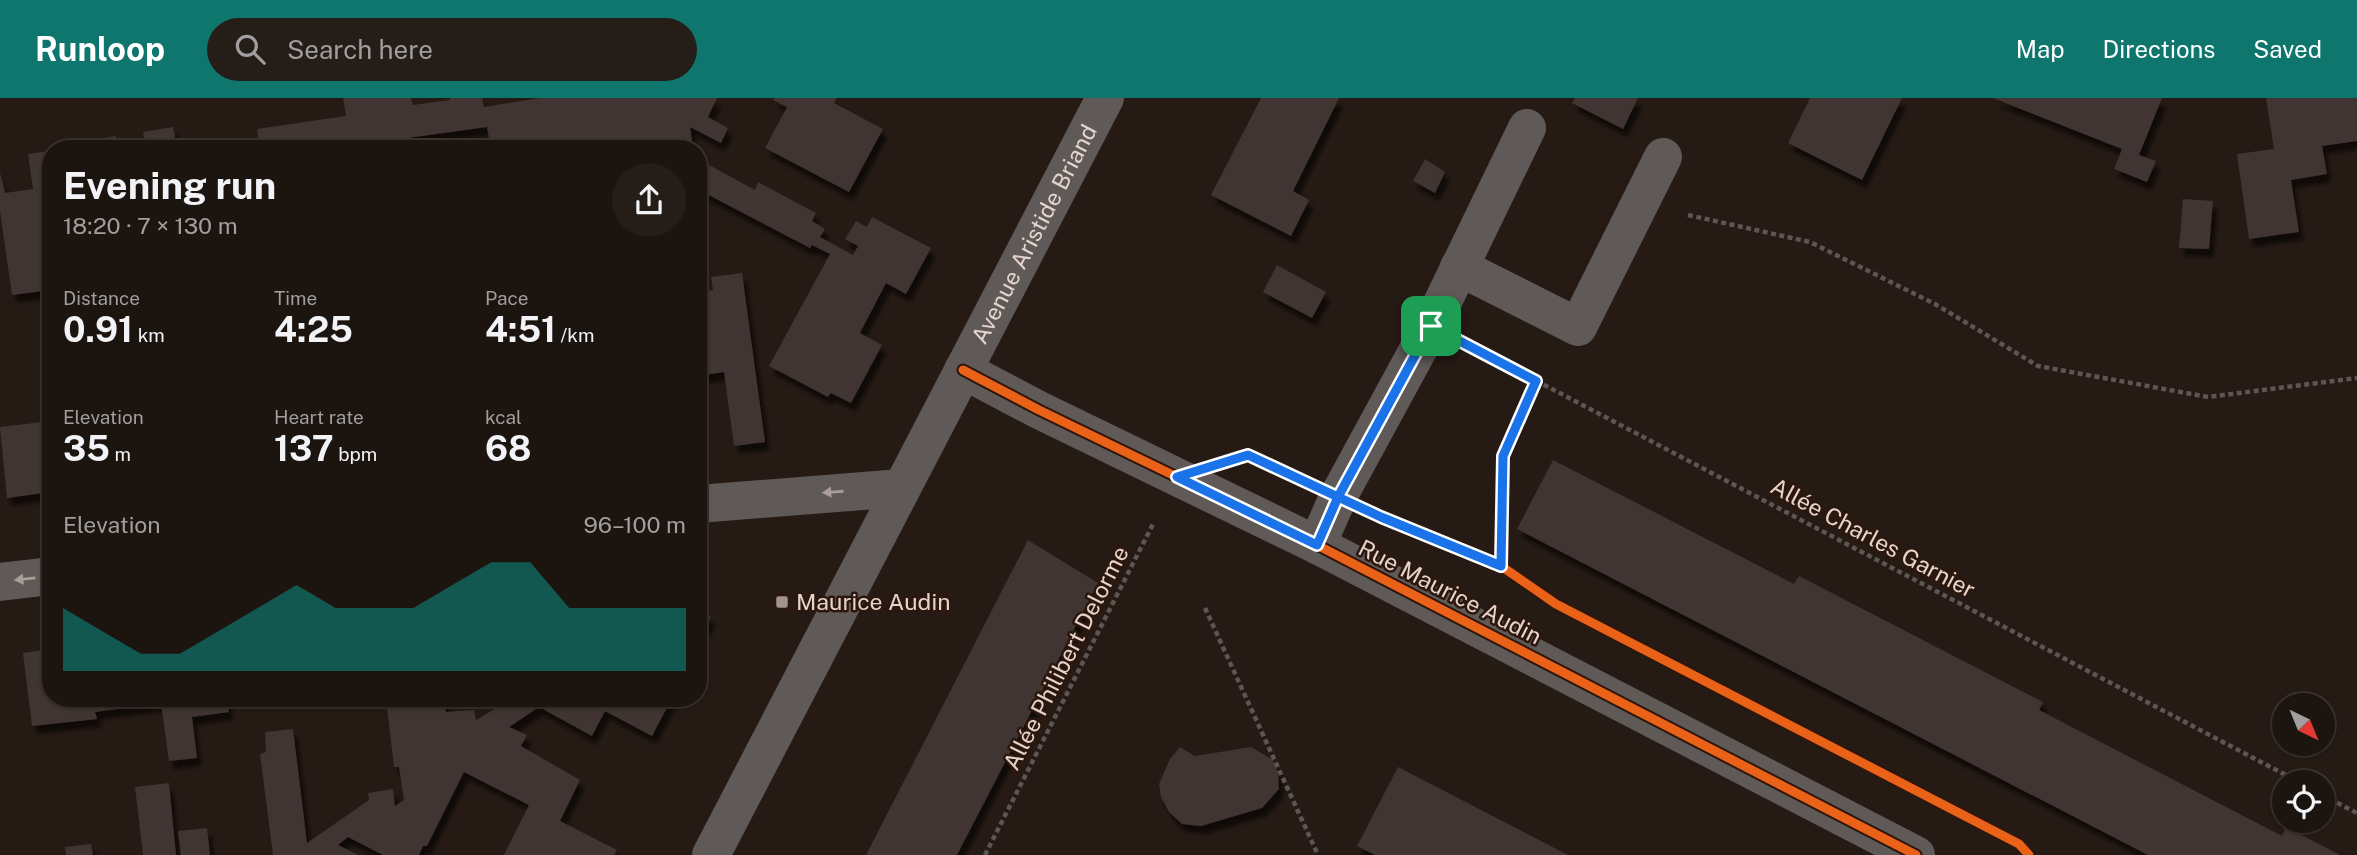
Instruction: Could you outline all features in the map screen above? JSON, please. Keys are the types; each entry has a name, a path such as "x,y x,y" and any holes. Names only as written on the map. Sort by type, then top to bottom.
{"street":[{"name":"Avenue Aristide Briand","path":"711,855 1105,98"},
{"path":"1317,545 1338,497 1431,326 1527,128"},
{"path":"1460,267 1578,327 1663,157"},
{"name":"Rue Maurice Audin","path":"963,370 1038,410 1317,545 1916,855"},
{"path":"707,503 901,488"},
{"path":"0,582 42,577"}],"path":[{"path":"1639,205 1810,242 1935,304 2038,366 2208,397 2357,378"},
{"path":"1501,566 1503,456 1536,381"},
{"path":"1489,561 1512,573"},
{"path":"1205,608 1318,855"},
{"path":"2335,802 2357,813"}],"building":[{"path":"343,98 411,98 413,105 450,98 482,98 484,107 540,98 717,98 708,117 728,128 721,143 690,127 692,140 489,140 487,127 393,140 259,140 257,129 346,116"},
{"path":"837,98 834,103 883,129 849,192 765,148 787,107 773,100"},
{"path":"1261,98 1339,98 1293,191 1309,200 1291,236 1211,195"},
{"path":"1575,98 1638,98 1623,129 1572,103"},
{"path":"1810,98 1902,98 1862,180 1788,143"},
{"path":"1993,98 2162,98 2139,155 2156,161 2147,182 2114,169 2122,149"},
{"path":"2266,98 2357,98 2357,141 2322,146 2327,174 2291,180 2299,232 2249,239 2237,154 2274,149"},
{"path":"173,127 175,140 145,140 143,132"},
{"path":"116,136 117,140 92,140"},
{"path":"42,152 42,291 12,295 0,211 0,173 5,193 33,189 28,154"},
{"path":"1425,159 1445,172 1435,193 1413,181"},
{"path":"707,164 755,190 758,182 816,213 812,221 825,229 820,237 853,255 858,246 845,239 856,221 867,227 872,217 931,248 906,294 886,283 860,333 882,345 851,403 831,393 828,397 769,366 830,254 812,245 810,248 707,194"},
{"path":"2183,199 2213,201 2209,249 2179,248"},
{"path":"1277,265 1326,292 1312,318 1263,292"},
{"path":"742,273 765,442 734,446 724,372 707,375 707,291 713,290 711,277"},
{"path":"42,422 42,493 7,498 0,427"},
{"path":"1553,460 1794,584 1799,576 2043,702 2039,710 2272,833 2282,836 2283,833 2298,833 2340,855 2148,855 1517,529"},
{"path":"1028,540 1098,583 957,855 866,855"},
{"path":"42,650 42,707 132,707 95,712 97,719 32,726 23,653"},
{"path":"162,707 228,707 229,712 192,717 197,758 169,761"},
{"path":"387,707 445,707 446,712 474,710 476,720 498,707 539,707 509,727 527,735 521,746 580,780 560,821 617,850 614,855 504,855 529,805 464,772 427,846 423,846 419,855 383,855 348,837 338,845 358,855 273,855 260,754 266,752 265,732 293,729 307,843 369,800 368,793 393,789 395,806 404,800 399,767 394,767"},
{"path":"539,707 667,707 652,736 605,711 592,736"},
{"path":"1180,747 1195,756 1251,747 1273,760 1278,773 1279,789 1262,808 1201,826 1182,824 1169,812 1161,797 1159,784 1170,759"},
{"path":"1398,767 1568,855 1375,855 1357,846"},
{"path":"169,783 176,855 143,855 135,787"},
{"path":"207,828 210,855 181,855 178,831"},
{"path":"91,844 93,855 66,855 65,847"}],"cycle path":[{"path":"963,370 1039,410 1317,545 1916,855"},
{"path":"1177,477 1248,455 1381,517 1501,566 1556,604 2019,844 2029,855"}],"place":[{"name":"Maurice Audin","path":"782,602"}],"route":[{"path":"1431,326 1338,497 1248,455 1177,477 1317,545 1338,497 1501,566 1503,456 1536,381 1431,326"}]}
